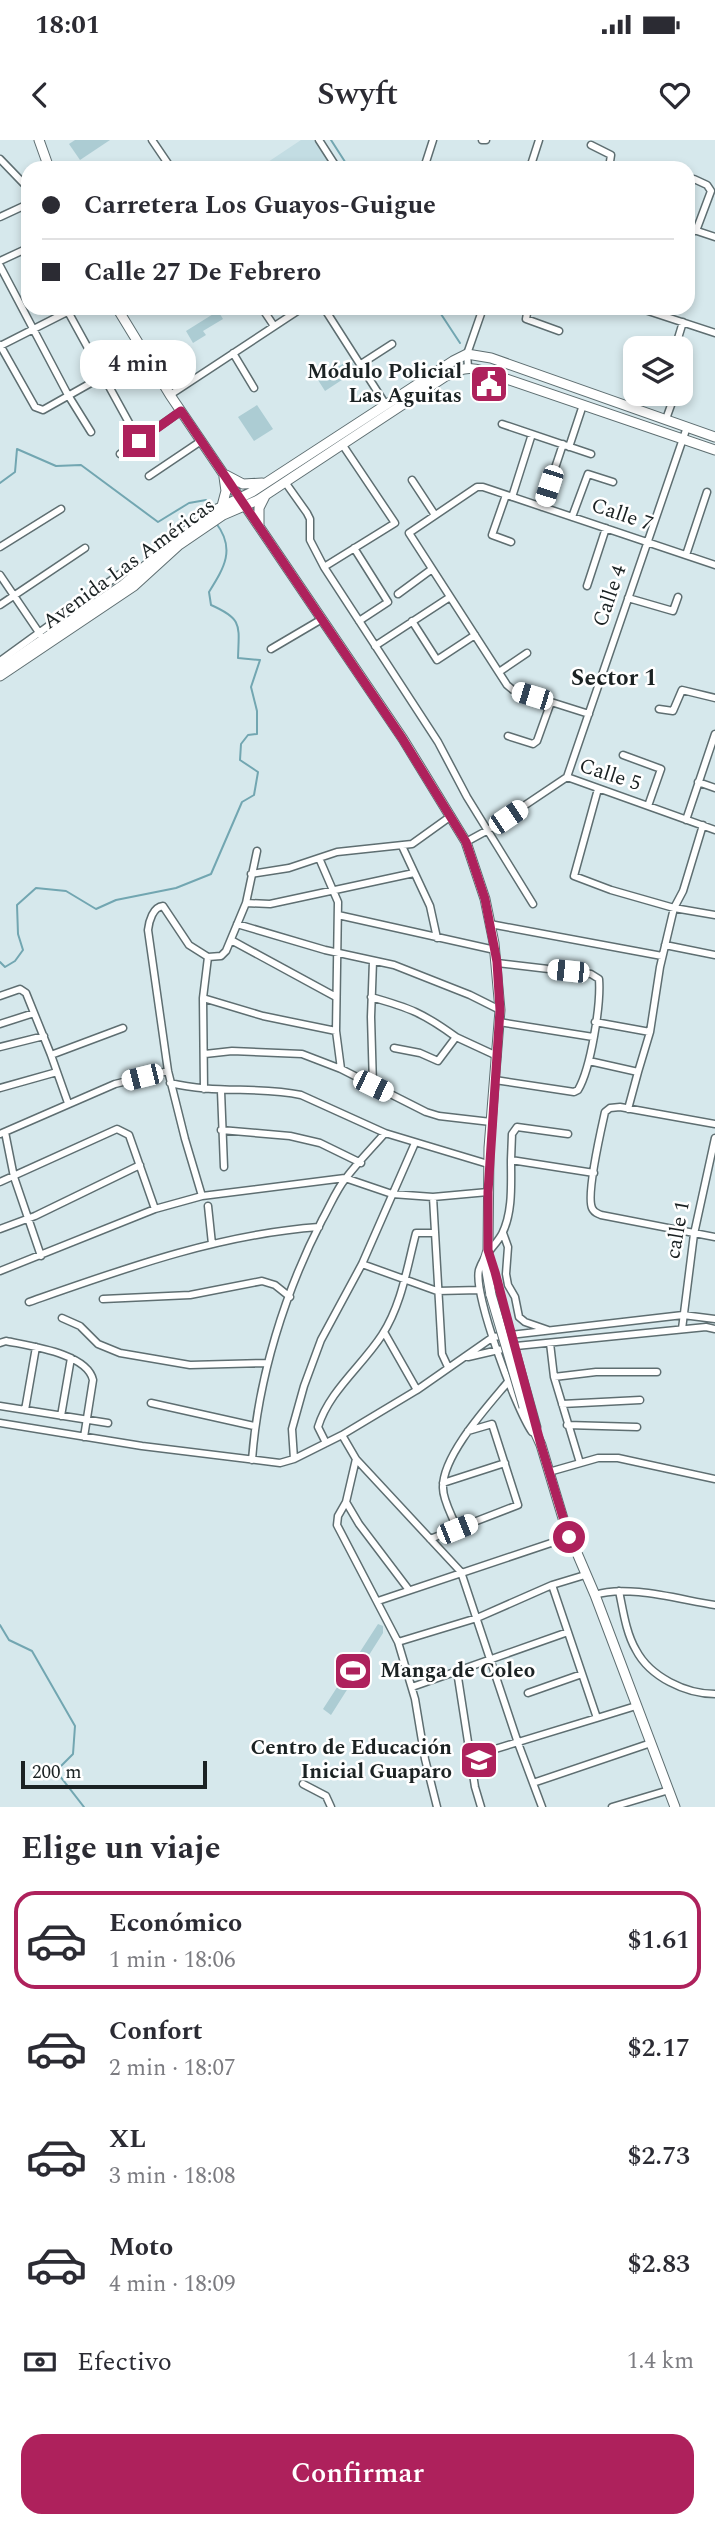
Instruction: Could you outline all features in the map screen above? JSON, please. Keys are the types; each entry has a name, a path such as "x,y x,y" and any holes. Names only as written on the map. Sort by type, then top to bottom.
{"main road":[{"path":"39,140 46,161"},
{"path":"121,315 170,395 322,619 452,816 466,842 485,899 497,962 500,1010 488,1164 488,1250 485,1261 491,1295 524,1407 541,1445 569,1537 595,1595 675,1807"},
{"path":"467,354 491,358 715,437"},
{"name":"Avenida Las Américas","path":"0,669 123,585 239,497 269,481 467,354"},
{"path":"468,367 715,450"},
{"name":"Avenida Las Américas","path":"222,511 246,506 270,492 446,376 468,367"},
{"path":"222,472 243,484 269,481"},
{"path":"222,472 226,491 222,511 245,518 260,528"},
{"path":"260,528 259,508 270,492"},
{"name":"Avenida Las Américas","path":"0,676 134,586 193,531"}],"street":[{"path":"152,140 166,161"},
{"path":"319,140 332,161"},
{"path":"426,161 433,140"},
{"path":"532,161 539,140"},
{"path":"591,145 611,155 610,161"},
{"path":"0,159 21,181"},
{"path":"695,179 707,185 711,191 696,231 715,237"},
{"path":"0,217 21,207"},
{"path":"21,252 0,264 21,306"},
{"path":"26,315 91,432"},
{"path":"58,315 0,346 35,408 43,410 144,353"},
{"path":"73,315 101,375 139,441"},
{"path":"267,315 274,326"},
{"path":"170,395 291,315"},
{"path":"328,315 349,353 361,365 386,405"},
{"path":"468,367 467,354 481,315"},
{"path":"527,315 526,319 559,331"},
{"path":"661,315 715,333"},
{"path":"679,336 683,322"},
{"path":"361,365 392,344"},
{"path":"233,353 254,388"},
{"path":"542,507 583,405"},
{"path":"666,419 671,406"},
{"path":"120,454 181,411"},
{"path":"502,424 591,454"},
{"name":"Calle 4","path":"567,777 687,427"},
{"path":"511,542 492,535 532,434"},
{"path":"149,476 201,441"},
{"path":"324,567 395,523 342,444"},
{"path":"572,517 588,474 613,482"},
{"path":"412,480 435,516 409,533 499,672 513,690 589,714"},
{"path":"285,482 307,513 312,545 324,567 438,742 533,904"},
{"name":"Calle 7","path":"435,516 477,487 715,565"},
{"path":"686,555 707,492"},
{"path":"0,547 61,509"},
{"path":"587,586 606,528"},
{"path":"0,605 86,548"},
{"path":"354,548 388,602 359,621"},
{"path":"398,594 432,569"},
{"path":"0,661 120,574"},
{"path":"0,575 40,634"},
{"path":"375,646 450,597"},
{"path":"628,598 673,611 678,597"},
{"path":"271,649 322,619"},
{"path":"412,621 437,660 475,635"},
{"path":"499,672 527,653"},
{"path":"659,709 673,711 682,690 715,698"},
{"path":"508,736 533,744 537,741 551,702"},
{"path":"686,820 715,734"},
{"path":"623,755 661,769 648,806"},
{"name":"Calle 5","path":"466,842 567,777 715,830"},
{"path":"698,782 715,788"},
{"path":"598,789 574,876 674,908 715,915"},
{"path":"251,874 289,868 337,852 402,846 422,838 452,816"},
{"path":"628,1109 650,1032 662,956 674,908 683,891 703,825"},
{"path":"402,846 429,906 437,938"},
{"path":"202,1196 170,1083 148,930 150,918 156,908 163,906 189,945 208,957 221,956 226,951 246,903 257,851"},
{"path":"319,858 338,902 336,1031 341,1069"},
{"path":"246,903 270,904 414,873"},
{"path":"338,915 495,950"},
{"path":"237,924 338,953 394,965 500,1010"},
{"path":"490,924 662,956"},
{"path":"231,940 336,997"},
{"path":"665,945 715,955"},
{"path":"204,1089 203,998 208,957"},
{"path":"373,961 373,1086"},
{"path":"495,1080 574,1092 581,1087 589,1061 600,991 598,979 591,974 497,962"},
{"path":"0,996 22,989 44,1036 68,1103"},
{"path":"203,998 263,1016 336,1031"},
{"path":"371,998 413,1009 456,1037 497,1056"},
{"path":"0,1024 34,1013"},
{"path":"499,1022 593,1037"},
{"path":"595,1022 650,1032"},
{"path":"51,1055 123,1028"},
{"path":"0,1046 44,1036"},
{"path":"394,1048 420,1053 438,1061 456,1037"},
{"path":"205,1054 232,1051 302,1054 341,1069 439,1116 491,1122"},
{"path":"589,1061 638,1072"},
{"path":"41,1256 14,1177 3,1133 115,1084 168,1071"},
{"path":"0,1088 57,1072"},
{"path":"170,1083 220,1091 288,1092 301,1095 385,1133 488,1164"},
{"path":"220,1091 224,1167"},
{"path":"715,1124 610,1108 605,1112 591,1207 595,1212 715,1237"},
{"path":"541,1445 523,1419 507,1383 480,1290 478,1272 488,1250 503,1233 511,1199 512,1133 517,1127 568,1134"},
{"path":"0,1182 117,1129 129,1135 155,1209"},
{"path":"221,1130 312,1140 334,1148 361,1163"},
{"path":"252,1460 254,1426 277,1327 319,1227 345,1178 385,1133"},
{"name":"calle 1","path":"682,1329 694,1234 715,1138"},
{"path":"294,1459 292,1429 321,1339 362,1264 415,1143"},
{"path":"512,1160 594,1173"},
{"path":"0,1229 140,1165"},
{"path":"0,1271 155,1209 202,1196 345,1178 392,1194 433,1197 488,1192"},
{"path":"433,1197 442,1354 448,1367"},
{"path":"208,1206 212,1244"},
{"path":"29,1302 108,1274 212,1244 319,1227"},
{"path":"326,1444 318,1427 323,1411 384,1332 406,1280 416,1233 435,1233"},
{"path":"503,1233 508,1247 508,1285 515,1297 521,1320 552,1332"},
{"path":"488,1250 541,1445"},
{"path":"362,1264 437,1291 480,1290"},
{"path":"103,1298 190,1294 262,1281 275,1285 290,1297"},
{"path":"0,1423 281,1463 342,1435 417,1390 493,1337 683,1315 715,1319"},
{"path":"62,1318 80,1326 98,1344 120,1353 190,1365 268,1363"},
{"path":"459,1360 516,1346 682,1329 715,1329"},
{"path":"384,1332 417,1390"},
{"path":"0,1343 6,1341 62,1353 92,1375 84,1437"},
{"path":"550,1343 554,1377 580,1463"},
{"path":"25,1410 36,1347"},
{"path":"61,1416 71,1358"},
{"path":"554,1377 596,1372 657,1372"},
{"path":"457,1529 442,1491 443,1483 454,1455 468,1431 507,1383"},
{"path":"562,1404 640,1400"},
{"path":"151,1403 254,1426"},
{"path":"0,1406 107,1423"},
{"path":"430,1539 518,1505 492,1424 468,1431"},
{"path":"567,1425 637,1427"},
{"path":"342,1435 356,1459 461,1572 542,1807"},
{"path":"549,1472 598,1458 618,1458 715,1479"},
{"path":"356,1459 346,1502 338,1516 339,1532 379,1601 398,1642 412,1687 437,1807"},
{"path":"443,1483 505,1463"},
{"path":"346,1502 359,1524 409,1590"},
{"path":"379,1601 569,1537"},
{"path":"398,1642 477,1618 552,1585 585,1575"},
{"path":"552,1585 597,1718"},
{"path":"595,1595 619,1591 715,1605"},
{"path":"619,1591 634,1648 649,1666 688,1691 715,1694"},
{"path":"412,1687 568,1632"},
{"path":"457,1671 469,1757 481,1807"},
{"path":"528,1693 582,1674"},
{"path":"469,1757 636,1706"},
{"path":"533,1783 651,1743"},
{"path":"303,1784 326,1796 331,1807"},
{"path":"612,1807 636,1803 669,1790"}],"shaded area":[{"path":"75,140 110,140 80,160 69,144"},
{"path":"301,140 314,140 328,161 270,161"},
{"path":"212,315 220,315 223,319 203,331 206,335 193,343 186,331"},
{"path":"350,359 357,370 325,391 318,380"},
{"path":"257,405 273,429 254,441 238,417"},
{"name":"Manga de Coleo","path":"378,1624 383,1626 383,1633 331,1715 323,1709"}],"waterway":[{"path":"331,140 344,161"},
{"path":"442,315 460,343"},
{"path":"0,483 15,472 17,449 56,466 81,465 158,522 189,503 206,500 209,508"},
{"path":"0,962 5,967 15,961 23,950 18,934 17,905 36,888 66,891 96,909 116,900 176,888 211,874 242,802 254,795 258,772 240,760 241,744 248,735 257,734 257,711 251,687 260,660 238,658 237,624 229,615 211,605 209,592 223,566 227,550 222,532 216,523"},
{"path":"0,1625 9,1640 32,1651 75,1726 73,1754 56,1771 84,1807"}],"place":[{"name":"Módulo Policial Las Aguitas","path":"489,384"},
{"name":"Manga de Coleo","path":"353,1671"},
{"name":"Centro de Educación Inicial Guaparo","path":"479,1760"}],"district":[{"name":"Sector 1","path":"614,678"}],"route":[{"path":"139,441 181,411 402,738 466,842 485,899 494,943 500,1010 489,1148 488,1250 569,1537"}]}
